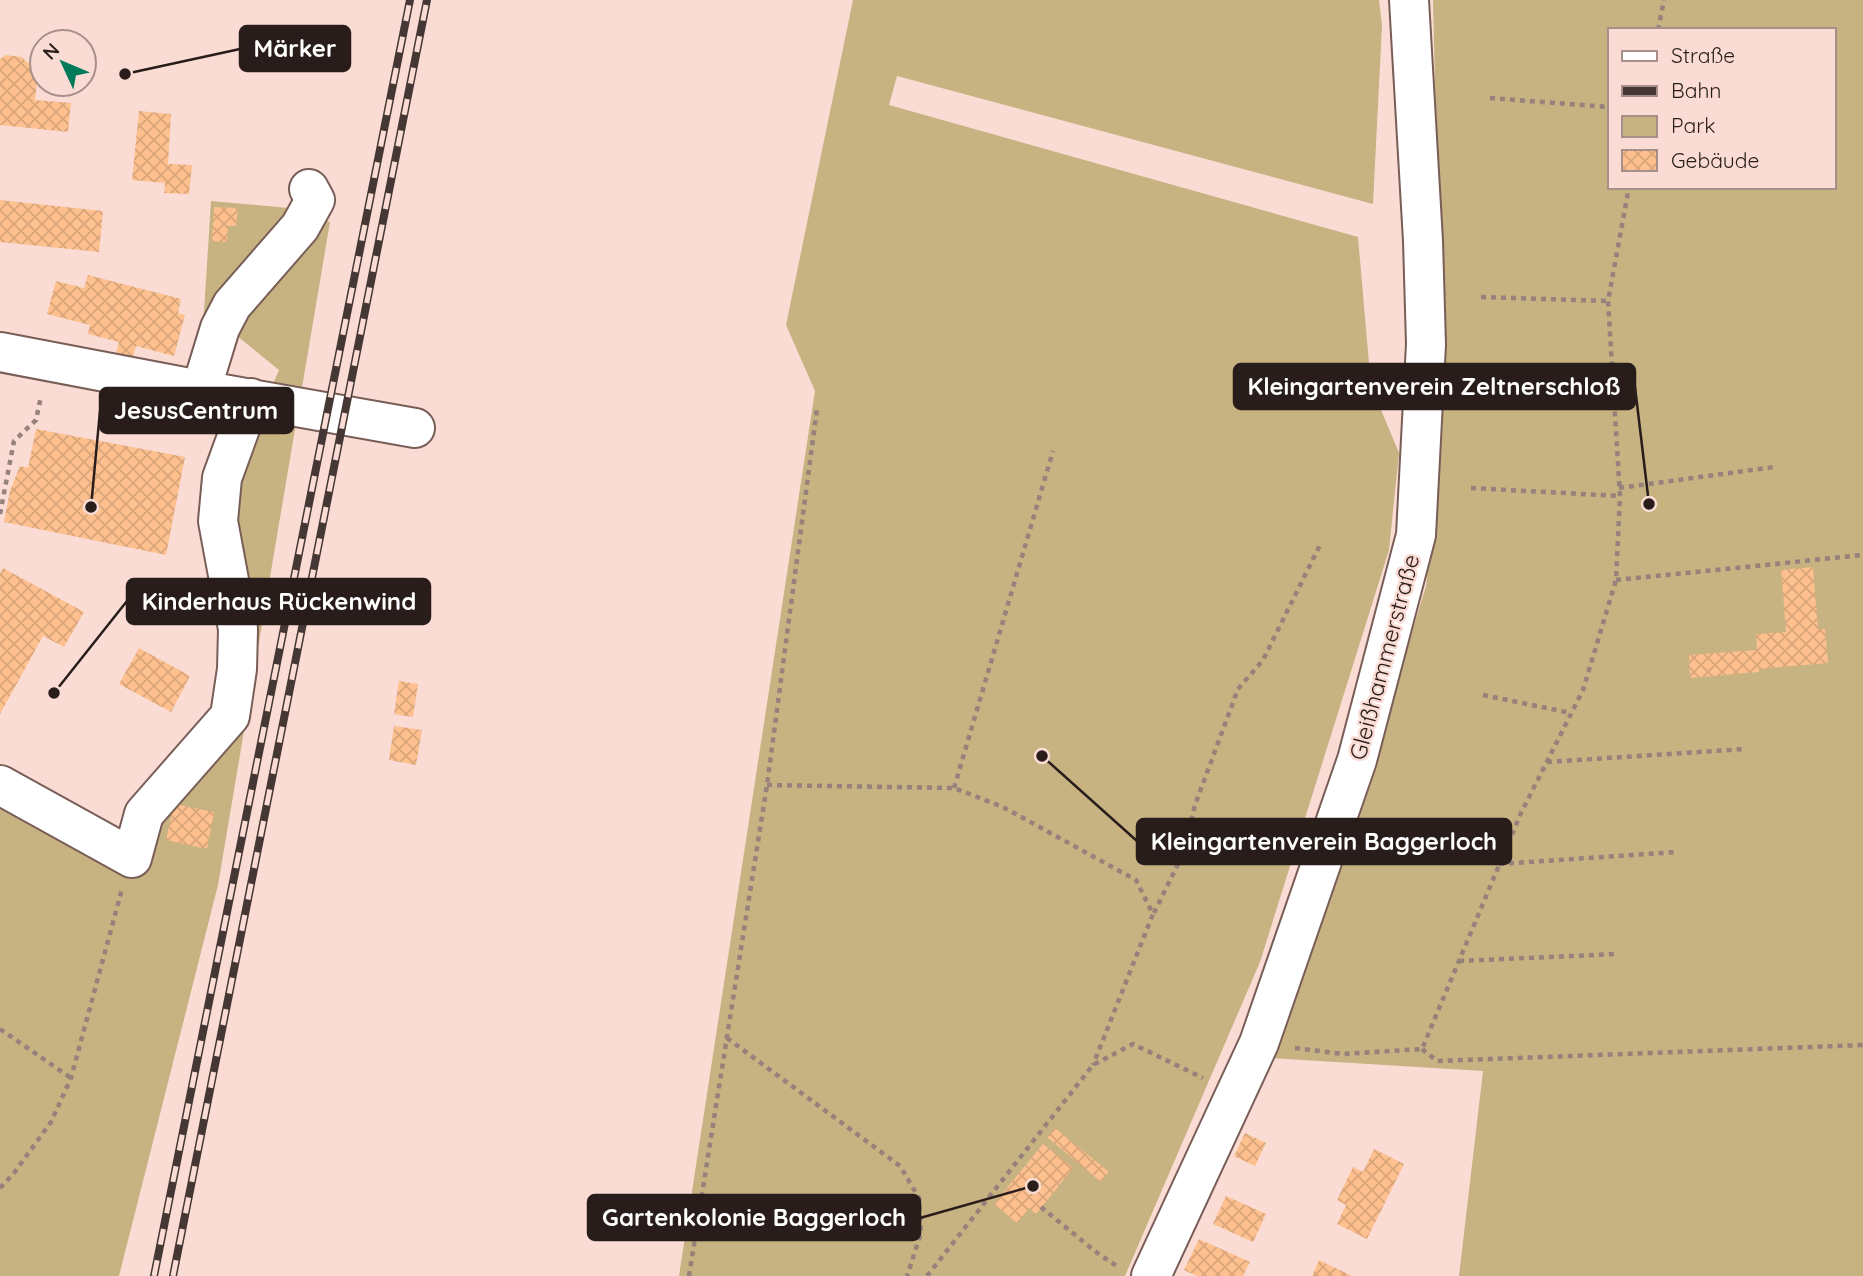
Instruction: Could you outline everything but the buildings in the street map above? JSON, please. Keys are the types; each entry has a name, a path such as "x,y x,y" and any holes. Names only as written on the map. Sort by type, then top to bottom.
{"street":[{"name":"Gleißhammerstraße","path":"1135,1272 1235,1095 1259,1043 1357,760 1416,535 1426,344 1409,0"},
{"path":"201,390 226,316 232,305 300,227 315,200 309,189"},
{"path":"0,352 415,428"},
{"path":"0,785 132,858 144,814 230,716 237,669 237,629 218,521 222,478 251,398"}],"path":[{"path":"1658,28 1664,0"},
{"path":"1490,98 1608,107"},
{"path":"1423,1049 1521,813 1583,690 1616,580 1620,496 1608,301 1629,189"},
{"path":"1481,298 1608,301"},
{"path":"0,514 15,441 36,420 41,390"},
{"path":"689,1276 766,785 817,409"},
{"path":"954,788 1053,451"},
{"path":"1619,488 1774,467"},
{"path":"1471,488 1620,496"},
{"path":"927,1276 1093,1065 1153,914 1183,854 1195,805 1238,689 1263,660 1321,543"},
{"path":"1616,580 1863,555"},
{"path":"1483,695 1571,713"},
{"path":"1546,762 1745,749"},
{"path":"766,785 954,788 1003,807 1136,880 1153,914"},
{"path":"1500,864 1676,852"},
{"path":"0,1188 15,1173 51,1122 71,1078 132,858"},
{"path":"1459,961 1616,954"},
{"path":"0,1029 71,1078"},
{"path":"727,1038 900,1166 919,1198 921,1233 907,1276"},
{"path":"1259,1043 1343,1054 1423,1049 1437,1061 1863,1045"},
{"path":"1093,1065 1133,1044 1235,1095"},
{"path":"1041,1207 1135,1272"}],"green space":[{"path":"853,0 1379,0 1382,25 1373,204 897,76 889,105 1358,237 1371,386 1399,453 1389,550 1260,962 1125,1276 679,1276 815,391 786,325"},
{"path":"1433,0 1863,0 1863,1276 1459,1276 1483,1071 1268,1058 1348,844 1426,586 1443,423"},
{"path":"211,201 289,208 330,222 218,885 119,1276 0,1276 0,804 135,878 158,810 236,723 231,482 279,370 236,335 203,327"}],"railway":[{"path":"154,1276 410,0"},
{"path":"173,1276 427,0"}],"place":[{"name":"Märker","path":"125,74"},
{"name":"Kleingartenverein Zeltnerschloß","path":"1649,504"},
{"name":"JesusCentrum","path":"91,507"},
{"name":"Kinderhaus Rückenwind","path":"54,693"},
{"name":"Kleingartenverein Baggerloch","path":"1042,756"},
{"name":"Gartenkolonie Baggerloch","path":"1033,1186"}]}
